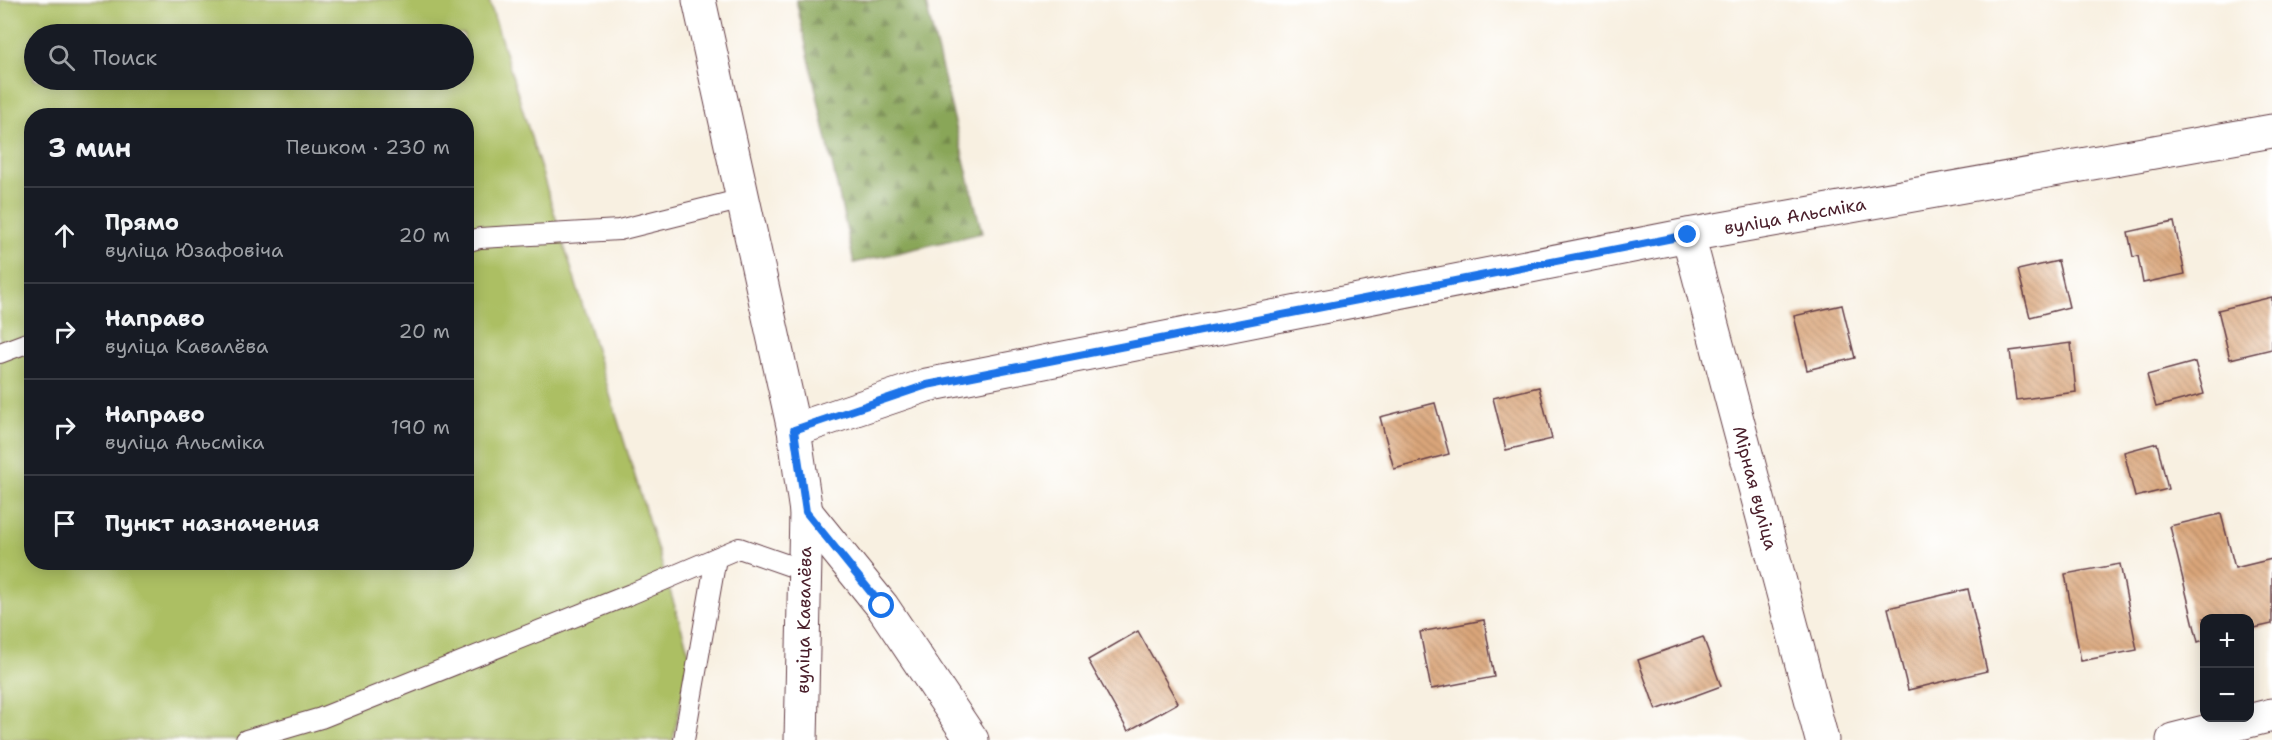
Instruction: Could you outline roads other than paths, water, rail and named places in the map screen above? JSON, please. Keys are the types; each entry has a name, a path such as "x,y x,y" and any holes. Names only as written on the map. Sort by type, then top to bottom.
{"street":[{"name":"вуліца Кавалёва","path":"699,0 794,430 806,512 801,740"},
{"name":"вуліца Альсміка","path":"794,430 927,385 1688,235 2272,131"},
{"name":"Мірная вуліца","path":"1688,235 1822,740"},
{"path":"806,512 882,606 972,740"},
{"path":"2173,740 2272,715"}],"lane":[{"path":"474,240 619,230 743,199"},
{"path":"0,353 24,344"},
{"path":"246,740 321,718 620,599 739,548 805,571"},
{"path":"684,740 716,558"}]}
